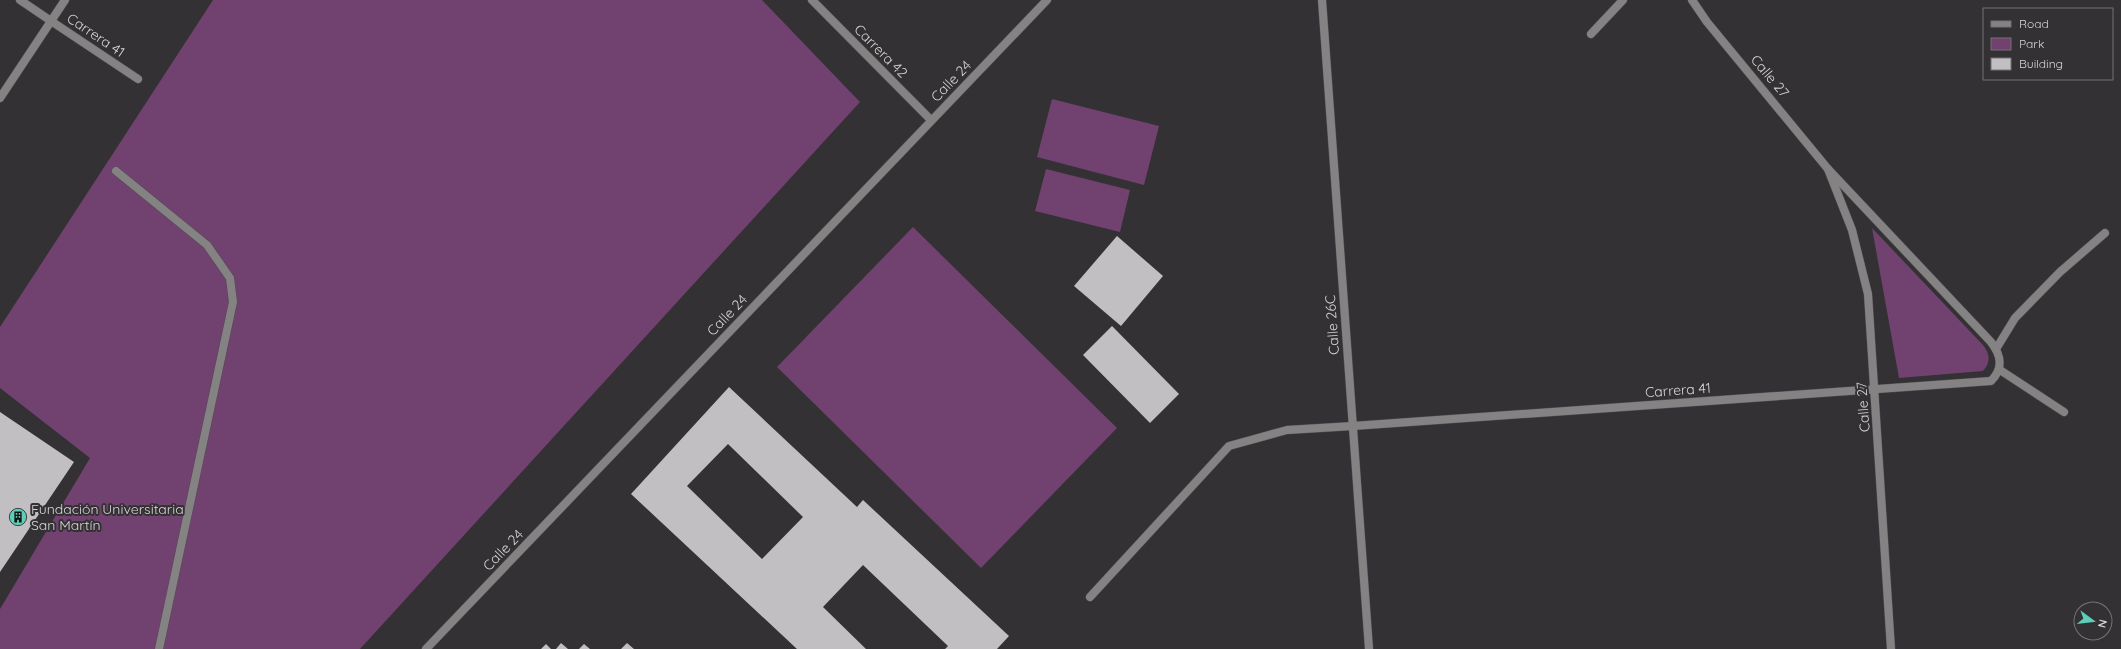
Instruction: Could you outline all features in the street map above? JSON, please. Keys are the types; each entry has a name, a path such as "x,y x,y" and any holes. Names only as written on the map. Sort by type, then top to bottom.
{"street":[{"name":"Carrera 41","path":"20,0 138,79"},
{"path":"0,98 65,0"},
{"name":"Carrera 42","path":"812,0 931,120"},
{"name":"Calle 24","path":"426,649 1047,0"},
{"name":"Calle 26C","path":"1322,0 1369,649"},
{"path":"1591,34 1623,0"},
{"name":"Calle 27","path":"1692,0 1707,22 1828,169 1996,349"},
{"name":"Calle 27","path":"1828,169 1852,230 1868,294 1891,649"},
{"path":"116,171 207,245 230,278 233,302 159,649"},
{"path":"2064,412 2000,370 1999,356 1996,349 2015,318 2060,272 2105,233"},
{"name":"Carrera 41","path":"1090,598 1228,446 1287,430 1875,389 1986,383 1991,381 2000,370"}],"green space":[{"path":"213,0 762,0 860,102 360,649 0,649 0,609 90,458 0,388 0,327"},
{"path":"1052,99 1159,126 1144,185 1037,157"},
{"path":"1046,169 1130,190 1120,232 1035,211"},
{"path":"913,227 1117,428 981,568 777,367"},
{"path":"1872,228 1983,345 1989,358 1986,368 1983,371 1899,378"}],"building":[{"path":"1117,236 1163,276 1121,326 1074,286"},
{"path":"1112,326 1179,394 1150,423 1083,355"},
{"path":"729,387 857,507 863,500 1009,636 997,649 945,649 948,646 863,565 823,607 866,649 797,649 631,494","holes":["728,444 803,517 762,559 687,486"]},
{"name":"Fundación Universitaria San Martín","path":"0,412 74,462 0,572"},
{"path":"561,643 568,649 556,649"},
{"path":"627,643 634,649 621,649"},
{"path":"546,644 551,649 541,649"},
{"path":"584,644 590,649 579,649"}],"place":[{"name":"Fundación Universitaria San Martín","path":"18,517"}]}
